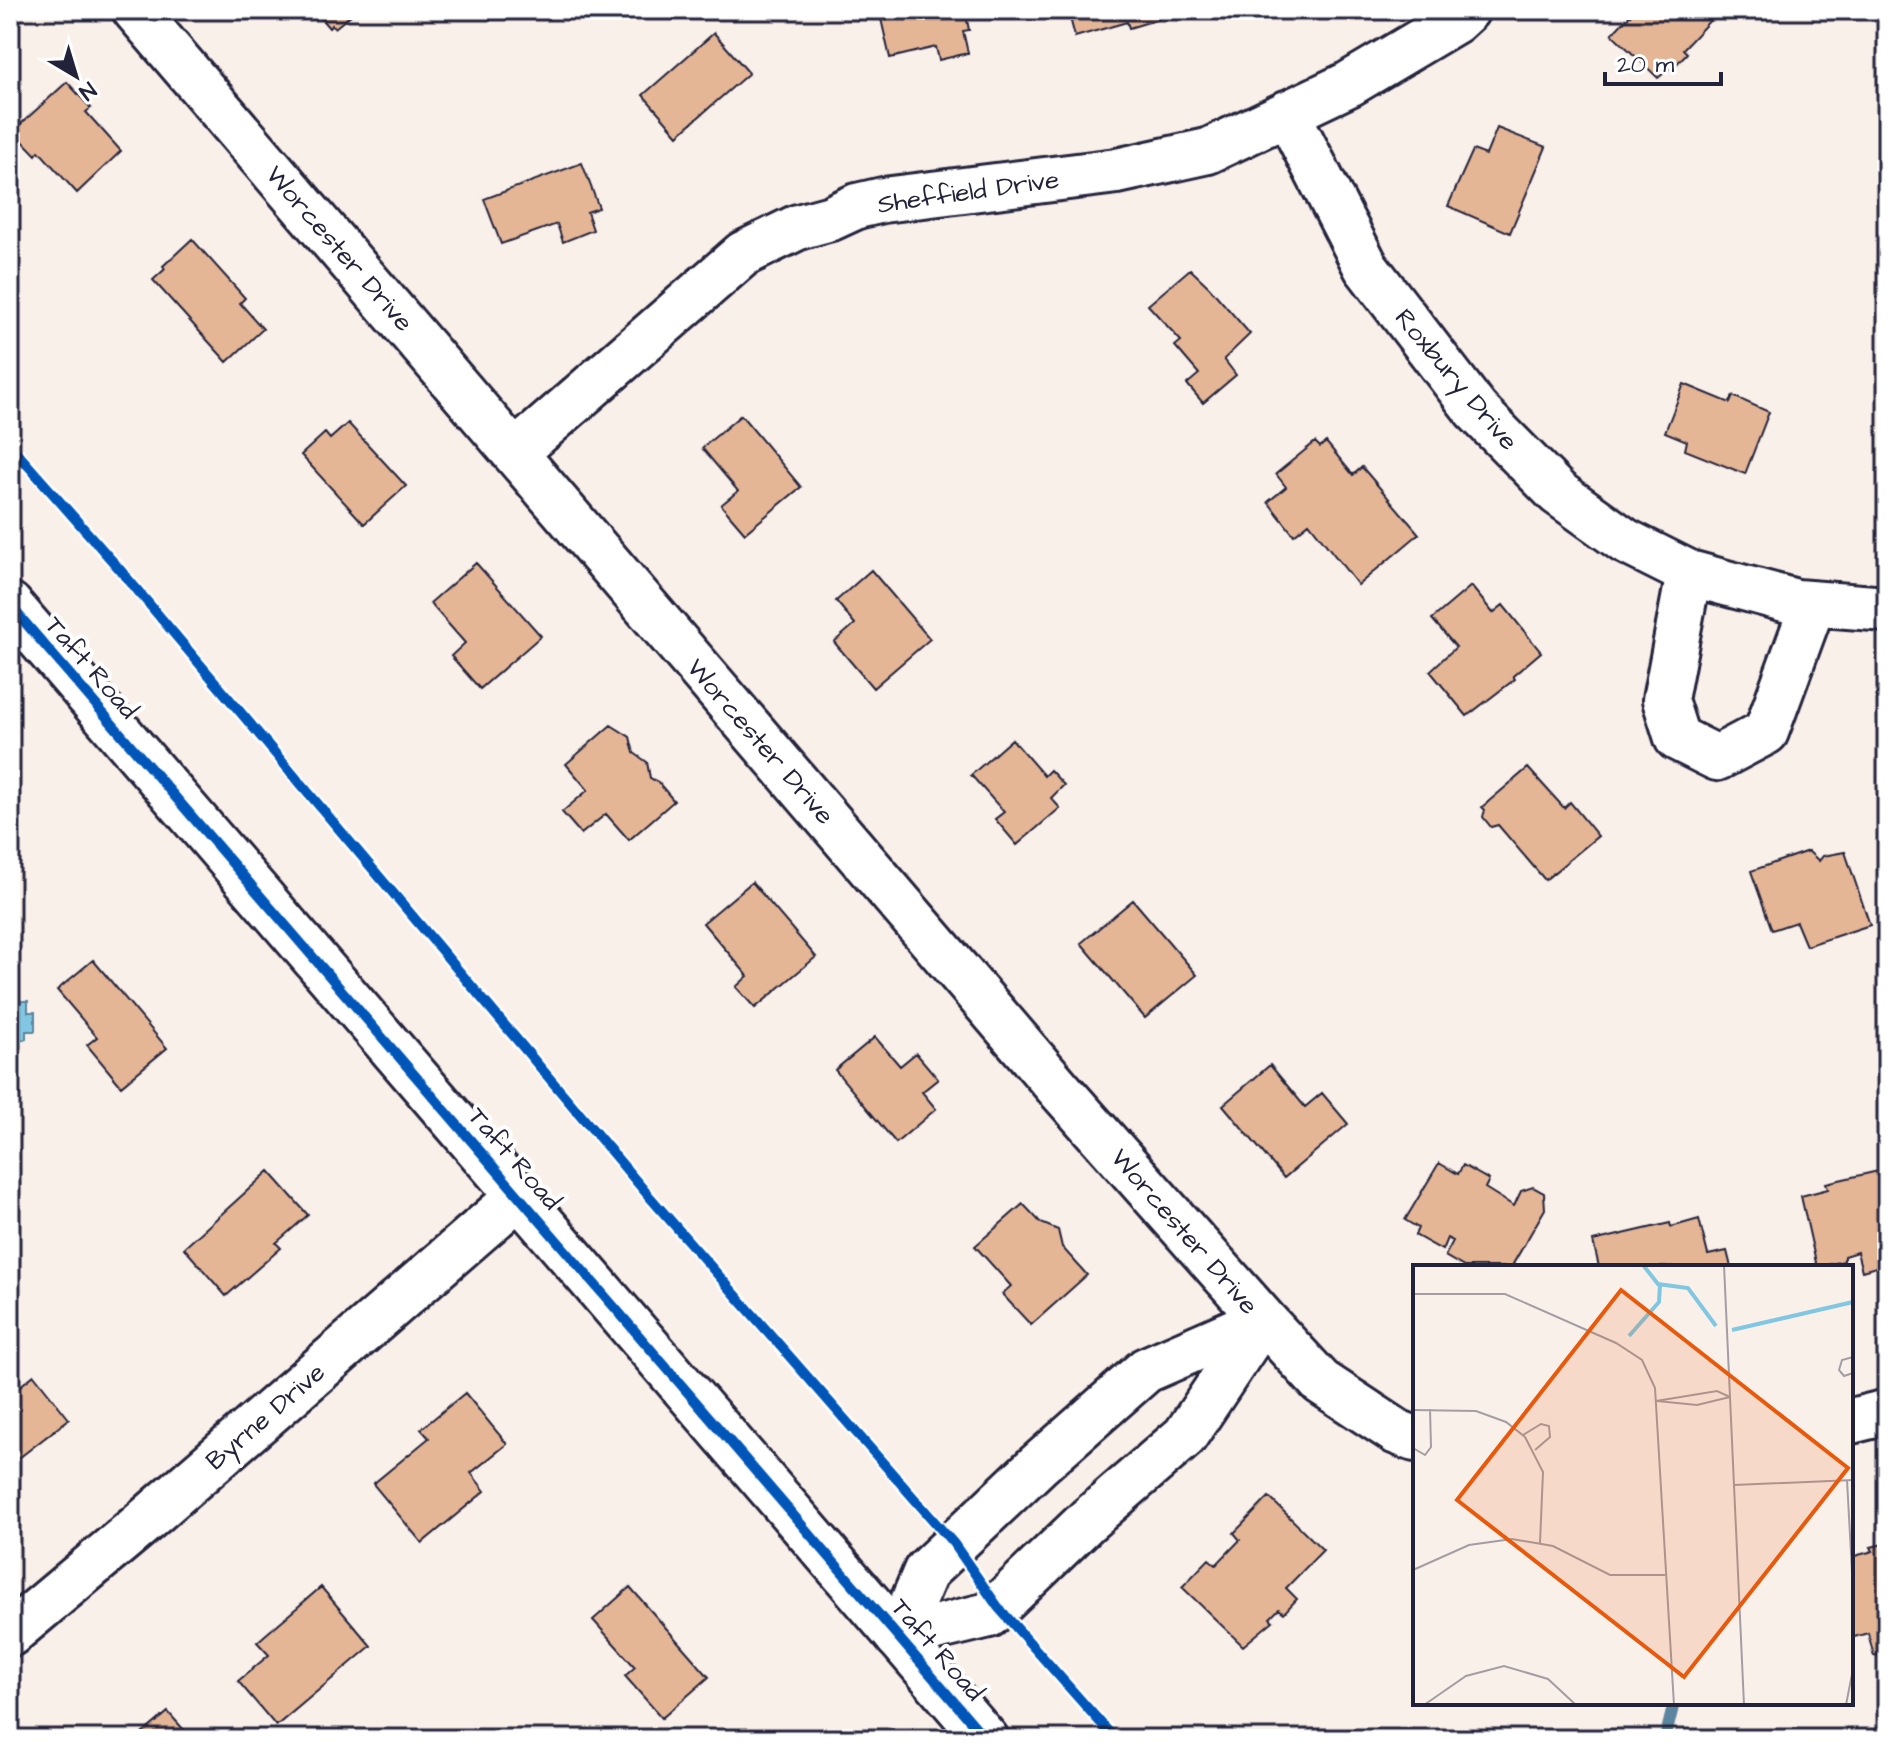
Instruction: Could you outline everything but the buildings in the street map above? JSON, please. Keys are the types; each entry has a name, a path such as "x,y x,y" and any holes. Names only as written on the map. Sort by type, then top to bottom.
{"street":[{"name":"Worcester Drive","path":"135,10 1060,1090 1263,1319 1321,1382 1397,1432 1413,1438"},
{"name":"Sheffield Drive","path":"515,453 743,254 798,227 883,200 1117,171 1208,151 1349,84 1455,21 1467,10"},
{"name":"Roxbury Drive","path":"1287,113 1366,267 1476,410 1558,493 1625,541 1689,573 1796,602 1887,609"},
{"path":"1689,573 1665,700 1677,738 1717,758 1766,732 1813,604"},
{"name":"Taft Road","path":"10,605 986,1739"},
{"name":"Byrne Drive","path":"10,1634 152,1515 519,1196"},
{"path":"898,1637 926,1571 1038,1465 1146,1370 1263,1319"},
{"path":"898,1637 989,1615 1088,1520 1185,1436 1263,1319"},
{"path":"1853,1420 1887,1412"}],"water":[{"path":"10,1001 28,1001 28,1012 35,1012 35,1031 26,1031 26,1039 10,1041"}],"waterway":[{"path":"1665,1739 1674,1705"}],"cycle path":[{"path":"10,445 122,572 648,1195 954,1544 998,1607 1115,1739"},
{"path":"10,605 986,1739"}]}
